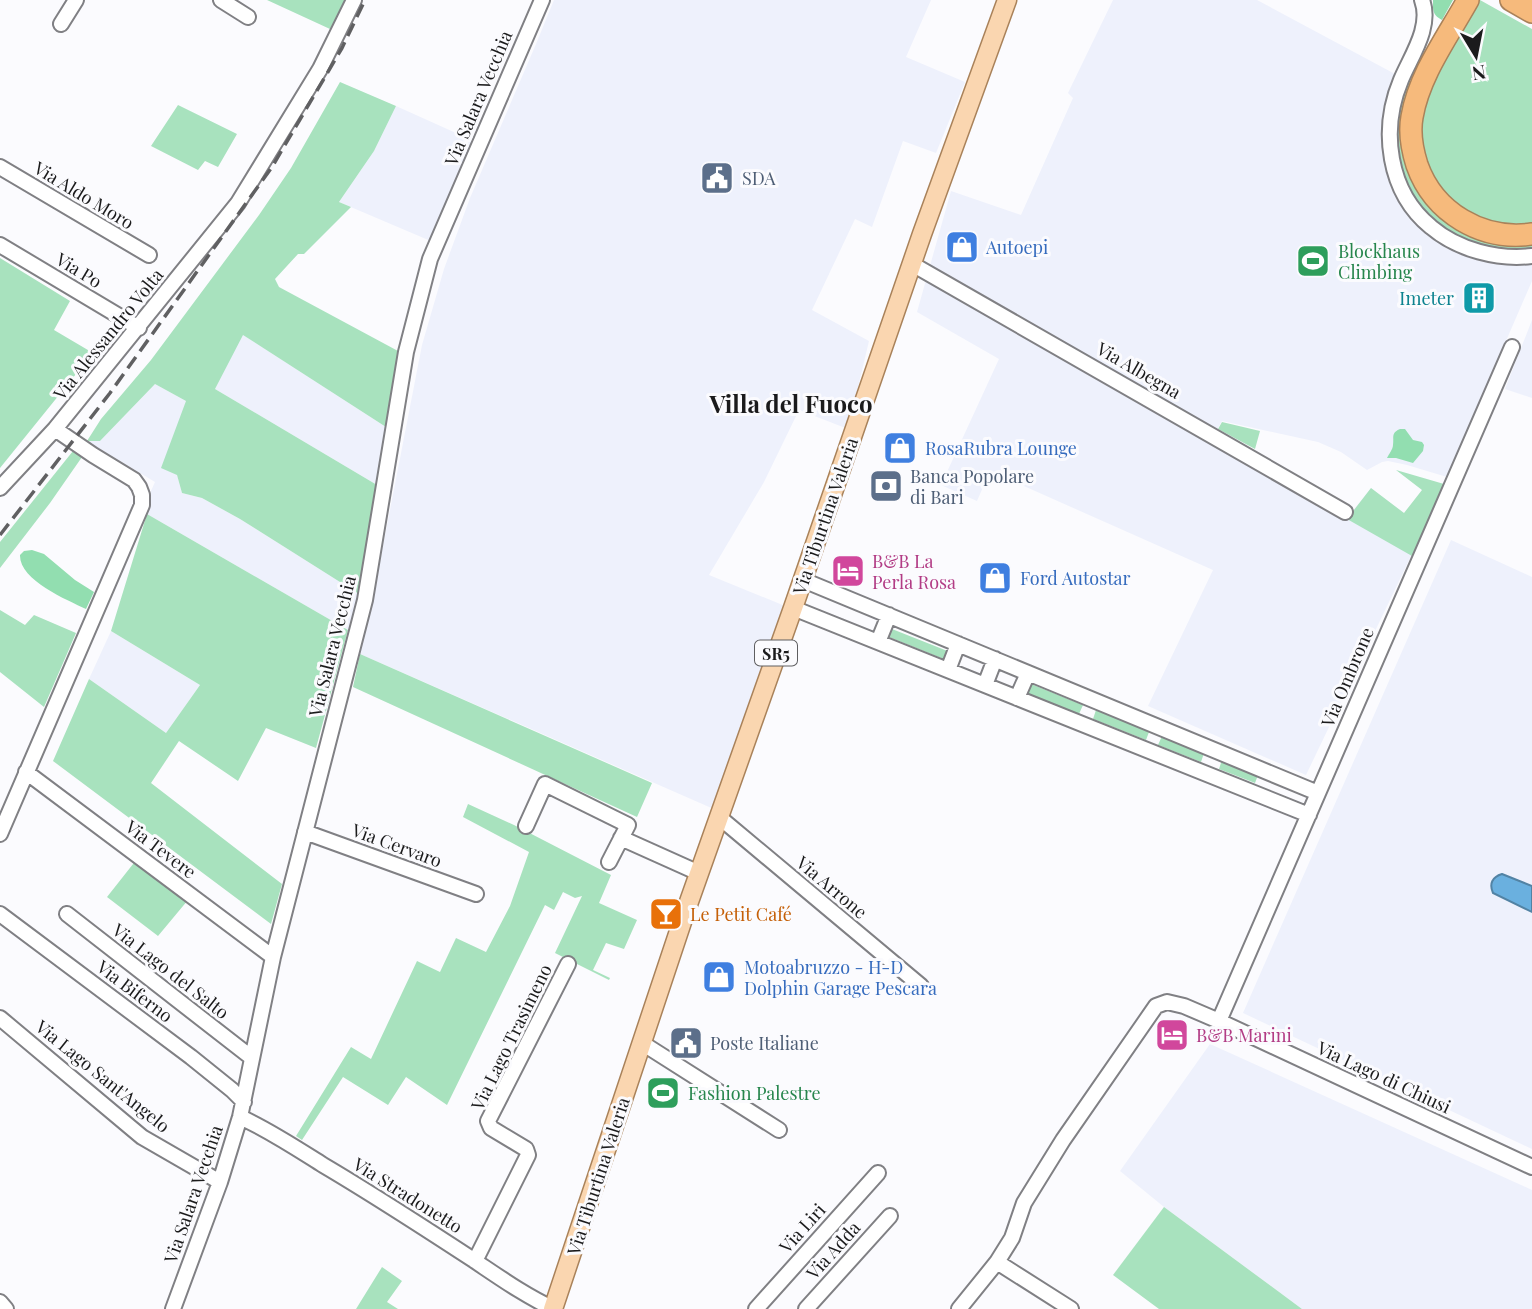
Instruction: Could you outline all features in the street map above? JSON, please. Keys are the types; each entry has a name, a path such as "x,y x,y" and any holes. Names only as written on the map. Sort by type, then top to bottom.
{"highway":[{"path":"1468,0 1416,100 1411,127 1416,161 1433,195 1461,220 1494,233 1512,236 1532,234"},
{"path":"1511,0 1532,12"}],"main road":[{"name":"Via Tiburtina Valeria","path":"553,1309 699,873 1007,0"}],"street":[{"path":"61,24 76,0"},
{"path":"221,0 248,17"},
{"name":"Via Alessandro Volta","path":"55,429 238,203 320,69 354,0"},
{"name":"Via Salara Vecchia","path":"173,1309 220,1182 242,1110 273,957 365,600 406,352 430,259 542,0"},
{"path":"1423,0 1426,11 1424,27 1400,83 1390,117 1389,143 1401,186 1423,220 1449,240 1496,255 1532,256"},
{"name":"Via Aldo Moro","path":"0,167 149,256"},
{"name":"Via Po","path":"0,245 139,328"},
{"name":"Via Albegna","path":"912,264 1345,512"},
{"name":"Via Ombrone","path":"1219,1021 1511,347"},
{"path":"0,488 55,429 134,480 142,495 142,505 0,834"},
{"path":"803,580 1318,793"},
{"path":"793,608 1308,815"},
{"path":"878,642 889,615"},
{"path":"948,670 958,644"},
{"path":"985,685 995,659"},
{"path":"1017,698 1028,673"},
{"path":"1082,724 1092,699"},
{"path":"1149,751 1158,727"},
{"path":"1204,773 1214,750"},
{"name":"Via Tevere","path":"26,772 273,957"},
{"path":"526,826 545,784 628,825 609,862"},
{"name":"Via Arrone","path":"719,817 921,986"},
{"name":"Via Cervaro","path":"305,832 476,894"},
{"path":"621,838 699,873"},
{"name":"Via Biferno","path":"0,914 191,1057 242,1110"},
{"name":"Via Lago del Salto","path":"67,914 252,1058"},
{"name":"Via Lago Trasimeno","path":"475,1261 528,1155 526,1149 491,1128 488,1121 568,964"},
{"name":"Via Lago di Chiusi","path":"996,1262 1012,1238 1024,1203 1063,1140 1156,1006 1167,1002 1219,1021 1532,1167"},
{"name":"Via Lago Sant'Angelo","path":"0,1018 142,1138 220,1182"},
{"path":"642,1043 779,1130"},
{"name":"Via Stradonetto","path":"242,1110 270,1132 511,1286 553,1309"},
{"name":"Via Liri","path":"756,1309 878,1173"},
{"name":"Via Adda","path":"806,1309 890,1216"},
{"path":"958,1309 996,1262 1071,1309"},
{"path":"0,1302 6,1309"}],"shaded area":[{"path":"554,0 931,0 906,57 965,82 936,153 903,141 872,227 855,219 812,310 869,341 848,429 799,410 764,482 709,575 785,606 716,810 360,654 422,345 444,269 470,198"},
{"path":"1113,0 1257,0 1395,74 1387,96 1382,131 1386,163 1394,186 1441,242 1460,253 1483,261 1511,265 1532,264 1532,281 1447,477 1388,461 1367,470 1341,452 1318,442 1222,421 1212,438 1348,517 1371,488 1424,529 1306,775 1148,706 1213,570 990,471 977,501 941,485 999,359 917,312 951,191 1021,215 1073,98 1068,93"},
{"path":"396,106 476,142 433,242 339,202 374,151"},
{"path":"1532,320 1532,398 1505,389"},
{"path":"242,334 386,427 377,485 215,389"},
{"path":"155,384 186,401 177,475 182,493 202,498 240,519 359,594 348,630 147,514 155,482 87,441 100,441"},
{"path":"1451,540 1532,577 1532,1149 1243,1013"},
{"path":"111,631 200,685 166,733 89,679"},
{"path":"1210,1044 1532,1190 1532,1309 1302,1309 1164,1207 1120,1171"}],"green space":[{"path":"267,0 346,0 330,29"},
{"path":"1433,0 1453,0 1442,20 1434,12"},
{"path":"1480,0 1532,29 1532,225 1498,224 1466,212 1435,181 1423,149 1421,119 1424,104 1445,58"},
{"path":"1406,80 1415,85 1427,199 1532,241 1532,253 1524,254 1463,243 1423,215 1403,184 1392,141"},
{"path":"340,82 396,106 374,151 339,202 351,207 304,254 298,254 275,279 279,287 398,351 386,427 243,335 215,389 377,485 359,594 240,519 202,498 182,493 177,475 161,468 186,401 155,384 100,441 87,441 101,419 151,360 259,215 291,168"},
{"path":"178,105 237,134 218,167 205,161 198,170 151,146"},
{"path":"0,258 70,301 54,330 93,353 0,468"},
{"path":"1222,422 1260,431 1255,449 1218,429"},
{"path":"1405,429 1413,440 1424,445 1423,451 1413,463 1387,458 1393,447 1394,433"},
{"path":"73,451 82,457 0,568 0,542"},
{"path":"1396,470 1444,484 1412,556 1347,519 1371,488 1404,513 1422,490"},
{"path":"147,514 348,630 316,748 266,728 238,781 179,741 151,783 282,884 271,924 53,761 89,679 166,733 200,685 111,631"},
{"path":"32,550 44,554 94,592 86,609 45,588 27,573 20,555 24,551"},
{"path":"0,610 25,625 34,615 76,633 44,707 0,672"},
{"path":"892,629 950,652 946,660 889,637"},
{"path":"360,654 652,783 637,817 353,687"},
{"path":"1031,684 1083,705 1079,714 1027,693"},
{"path":"1096,710 1149,732 1146,740 1093,719"},
{"path":"1162,736 1204,753 1201,762 1158,745"},
{"path":"1222,760 1258,775 1255,783 1219,769"},
{"path":"468,804 611,875 599,903 637,920 624,949 606,943 593,970 610,978 609,980 555,953 582,896 575,898 563,892 554,910 545,905 447,1105 406,1077 388,1105 343,1077 302,1140 296,1136 351,1047 371,1059 417,961 440,972 456,938 486,952 510,906 529,852 463,817"},
{"path":"137,859 188,900 158,936 107,897"},
{"path":"1164,1207 1302,1309 1159,1309 1113,1275"},
{"path":"382,1267 402,1281 387,1302 398,1309 356,1309"}],"water":[{"path":"1502,874 1532,886 1532,912 1493,893 1492,881"}],"railway":[{"path":"0,535 110,393 272,167 342,48 365,0"}],"place":[{"name":"SDA","path":"717,178"},
{"name":"Autoepi","path":"962,247"},
{"name":"Blockhaus Climbing","path":"1313,261"},
{"name":"Imeter","path":"1479,298"},
{"name":"RosaRubra Lounge","path":"900,448"},
{"name":"Banca Popolare di Bari","path":"886,486"},
{"name":"B&B La Perla Rosa","path":"848,571"},
{"name":"Ford Autostar","path":"995,578"},
{"name":"Le Petit Café","path":"666,914"},
{"name":"Motoabruzzo - H-D Dolphin Garage Pescara","path":"719,977"},
{"name":"B&B Marini","path":"1172,1035"},
{"name":"Poste Italiane","path":"686,1043"},
{"name":"Fashion Palestre","path":"663,1093"}],"district":[{"name":"Villa del Fuoco","path":"791,403"}]}
